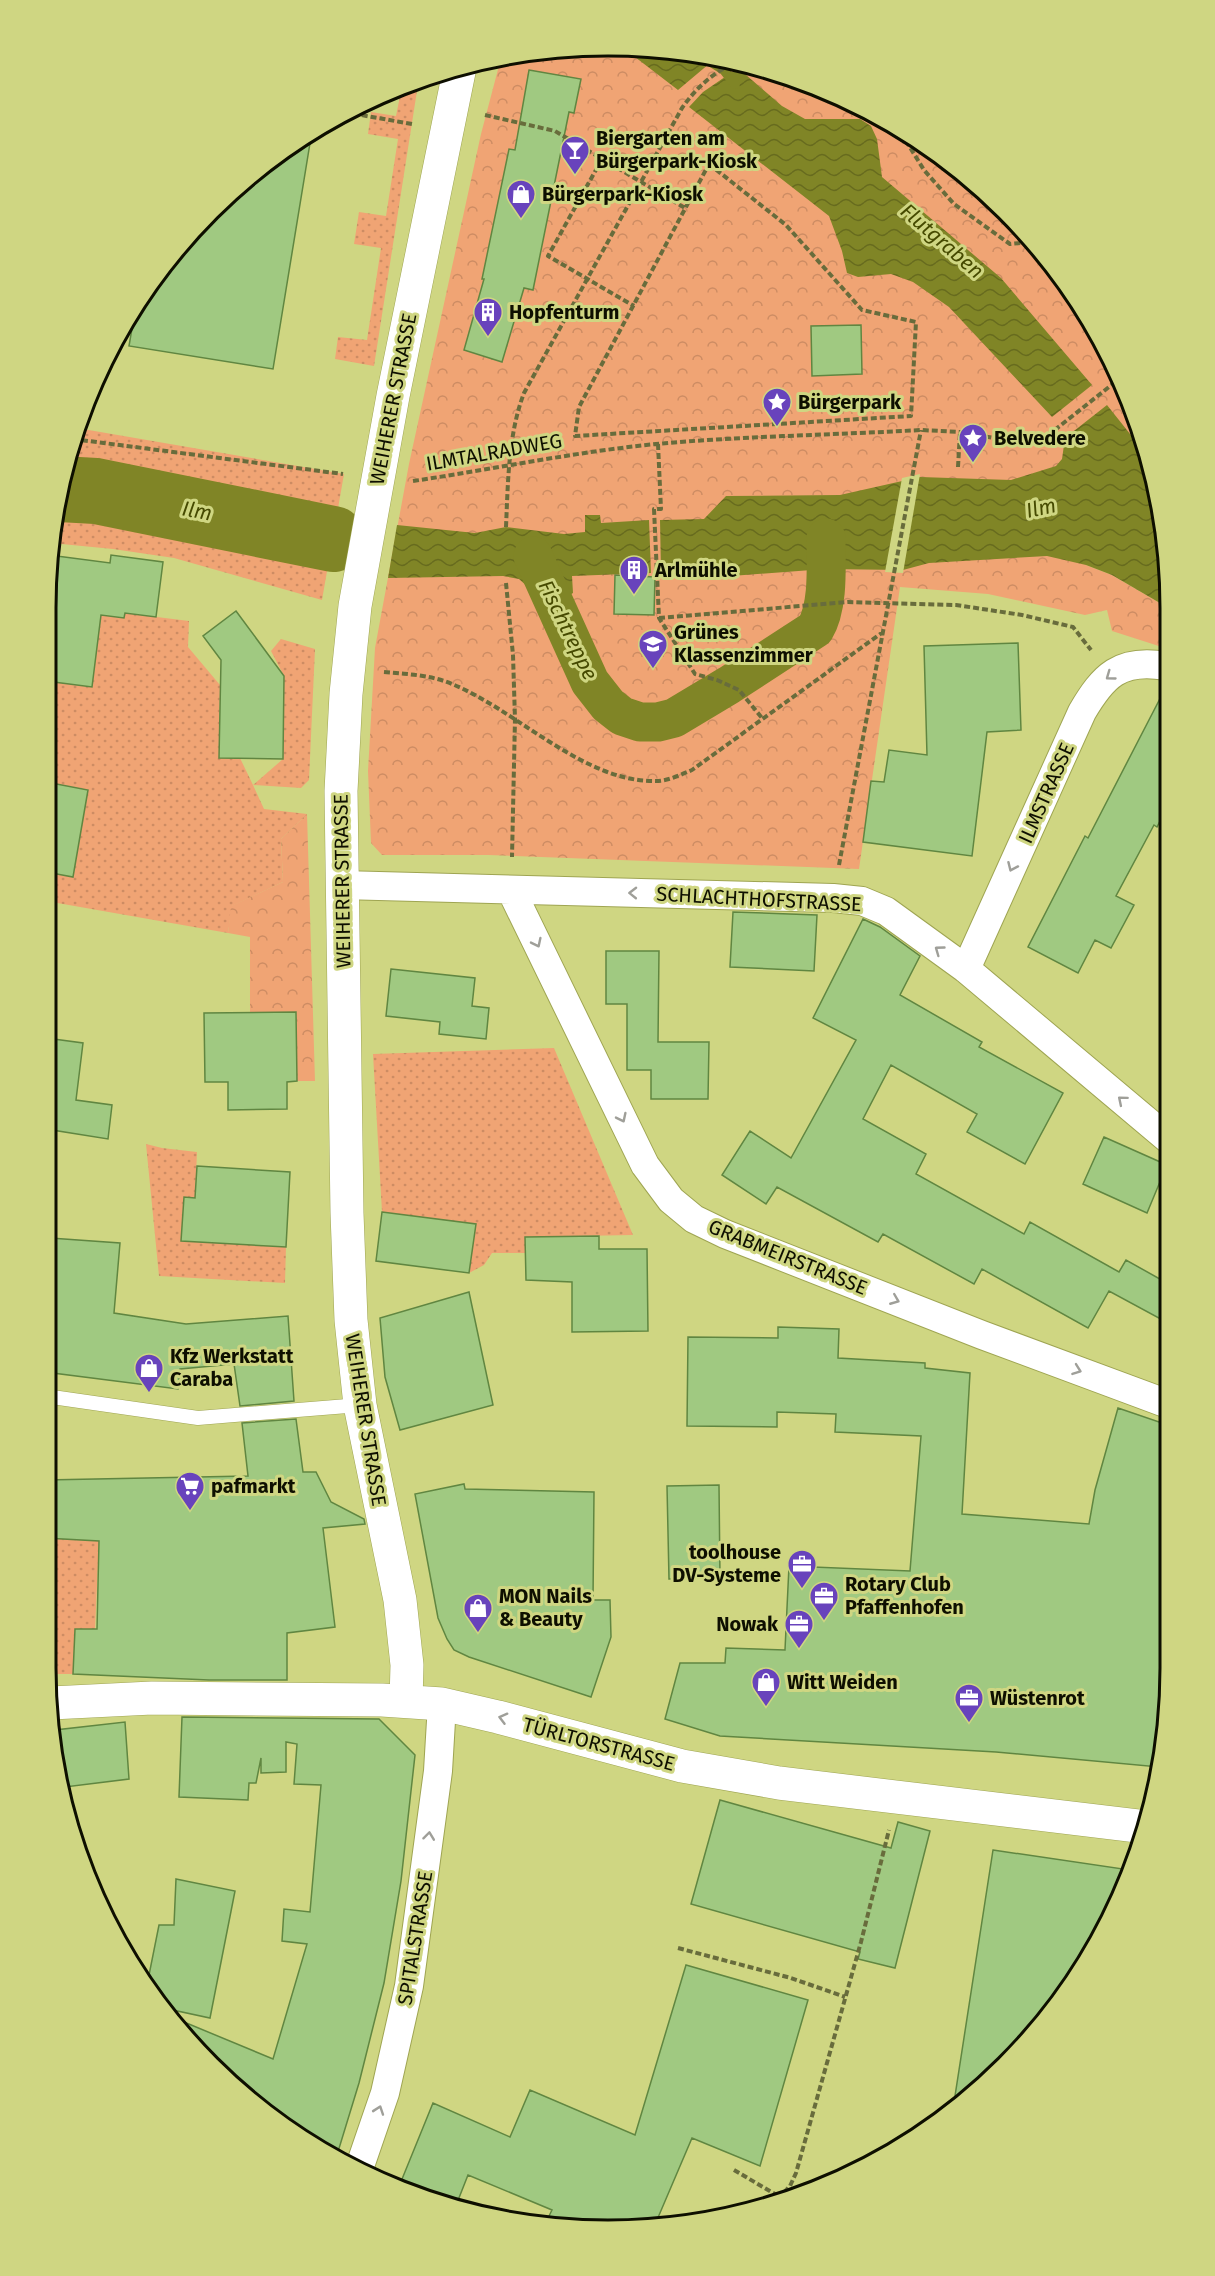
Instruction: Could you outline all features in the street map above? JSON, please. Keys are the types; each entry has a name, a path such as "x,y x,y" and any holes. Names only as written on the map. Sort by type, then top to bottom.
{"street":[{"name":"WEIHERER STRASSE","path":"406,1701 407,1665 400,1600 360,1405 349,1293 341,791 348,669 355,606 376,486 456,77"},
{"path":"1111,673 1131,665 1160,666"},
{"name":"ILMSTRASSE","path":"966,969 1082,712 1095,689 1111,673"},
{"name":"SCHLACHTHOFSTRASSE","path":"342,885 832,898 861,901 885,911 966,969 1160,1132"},
{"name":"GRABMEIRSTRASSE","path":"511,890 645,1165 671,1200 694,1219 725,1234 982,1335 1160,1401"},
{"name":"TÜRLTORSTRASSE","path":"57,1703 152,1698 406,1701 442,1704 682,1766 723,1774 1136,1826"},
{"name":"SPITALSTRASSE","path":"361,2163 385,2093 409,1986 438,1771 442,1704"}],"lane":[{"path":"56,1398 198,1418 360,1405"}],"path":[{"path":"506,527 513,430 517,410 524,393 691,95 716,73 725,68"},
{"path":"482,114 555,131 685,208"},
{"path":"358,115 419,125"},
{"path":"909,146 924,170 954,204 1010,244 1022,243"},
{"path":"602,159 548,256 634,306"},
{"path":"709,164 786,225 861,310 916,322 911,416 575,436 579,407 634,306 709,164"},
{"name":"ILMTALRADWEG","path":"82,440 376,486 510,467 574,454 658,444 921,430 960,432 1016,442 1040,437 1059,426 1112,384"},
{"path":"832,898 921,430"},
{"path":"958,467 960,432"},
{"path":"658,444 661,509 654,509 658,618 695,674 717,680 739,690 762,718"},
{"path":"506,583 513,655 511,890"},
{"path":"658,618 848,602 956,605 1073,627 1111,673"},
{"path":"348,669 424,676 450,683 478,696 602,772 655,782 692,770 883,632"},
{"path":"786,2191 796,2173 861,1942 897,1797"},
{"path":"678,1948 791,1978 845,1997"},
{"path":"734,2170 774,2195"}],"green space":[{"name":"Bürgerpark","path":"571,57 644,57 715,66 785,85 852,112 884,129 944,170 998,217 1023,244 1066,301 1103,363 1130,430 1141,465 1151,510 1086,565 1112,575 1160,603 1160,646 1112,631 1107,610 1085,615 988,594 900,587 859,869 488,855 382,855 371,843 368,771 375,648 409,464 481,134 499,66"},
{"path":"417,90 374,366 335,359 338,337 367,340 381,248 354,244 359,212 386,216 398,139 368,134 371,112 396,116 400,97"},
{"path":"85,429 344,474 322,600 174,558 59,544 66,500"},
{"path":"125,613 189,621 188,647 220,685 219,758 240,758 264,809 307,814 281,839 283,882 232,906 228,933 56,903 56,874 73,877 88,790 56,784 56,682 92,687 101,615 124,618"},
{"path":"281,639 315,649 309,780 301,788 253,785 283,759 284,676 271,651"},
{"path":"307,814 315,1081 297,1081 296,1012 250,1013 250,937 228,933 231,906 283,882 281,839"},
{"path":"554,1048 633,1235 525,1237 525,1253 492,1253 484,1265 469,1273 475,1224 382,1212 373,1054"},
{"path":"146,1144 197,1152 195,1198 182,1241 286,1247 285,1283 159,1276"},
{"path":"56,1539 99,1541 95,1629 75,1630 73,1674 56,1674"}],"water":[{"path":"635,57 708,65 678,90"},
{"path":"734,70 743,72 782,106 805,119 860,119 871,126 877,139 882,177 1001,278 1092,385 1052,417 949,307 913,282 891,274 858,277 847,273 842,251 829,216 689,107 703,92"},
{"path":"1107,405 1132,436 1141,465 1155,535 1160,603 1112,575 1086,565 1047,556 929,563 903,570 825,569 705,578 704,572 661,572 660,520 704,519 726,496 840,495 920,477 1011,480 1056,466 1062,459 1065,438"},
{"path":"585,515 600,515 601,523 649,520 651,573 572,576 573,593 550,607 519,579 503,576 388,578 397,525 475,533 506,527 564,534 585,532"}],"pier":[{"path":"920,474 903,573 885,572 902,478"}],"building":[{"path":"529,70 581,79 574,113 569,112 533,290 524,288 502,362 464,350 484,279 482,279 509,149 515,150"},
{"path":"310,143 273,369 129,346 132,326 170,271 192,244 244,192"},
{"path":"861,325 862,374 812,376 811,326"},
{"path":"111,555 163,562 156,617 125,613 124,618 101,615 92,687 56,682 58,556 110,563"},
{"name":"Arlmühle","path":"615,575 655,577 654,615 614,614"},
{"path":"236,611 284,676 283,759 219,758 221,660 203,636"},
{"path":"1018,643 1021,730 987,732 972,856 863,842 871,781 884,782 889,750 927,755 924,646"},
{"path":"1160,699 1160,821 1157,827 1154,825 1116,896 1134,905 1111,948 1095,940 1078,973 1028,947 1085,836 1088,838"},
{"path":"56,784 88,790 73,877 56,874"},
{"path":"733,912 817,915 814,971 730,967"},
{"path":"863,919 880,927 920,956 900,995 982,1042 979,1047 1063,1093 1025,1164 967,1132 977,1114 891,1065 863,1119 926,1154 916,1174 1024,1234 1030,1222 1119,1272 1126,1260 1160,1279 1160,1319 1109,1291 1088,1328 982,1269 974,1284 883,1234 878,1242 777,1187 766,1204 722,1175 750,1131 791,1158 856,1040 813,1018"},
{"path":"606,951 659,951 658,1042 709,1042 708,1099 651,1099 651,1070 627,1070 627,1004 606,1004"},
{"path":"391,969 475,978 472,1006 489,1008 486,1039 439,1034 440,1022 386,1016"},
{"path":"296,1012 297,1081 287,1082 287,1109 228,1110 228,1082 205,1082 204,1013"},
{"path":"56,1039 83,1043 76,1100 112,1105 108,1139 56,1131"},
{"path":"1104,1137 1160,1162 1160,1182 1147,1213 1083,1184"},
{"path":"197,1166 290,1172 286,1247 181,1241 184,1197 195,1198"},
{"path":"382,1212 476,1224 469,1273 376,1261"},
{"path":"599,1236 599,1249 647,1249 648,1331 572,1332 572,1282 526,1280 525,1237"},
{"path":"56,1238 120,1243 114,1313 186,1324 288,1316 294,1401 240,1406 234,1364 180,1369 178,1389 56,1373"},
{"path":"469,1292 493,1405 400,1430 385,1377 380,1318"},
{"path":"778,1327 839,1329 838,1358 925,1363 925,1368 970,1373 962,1514 1089,1524 1095,1490 1118,1408 1160,1422 1160,1668 1155,1741 1151,1766 996,1752 720,1736 665,1719 680,1663 725,1663 726,1648 785,1650 789,1566 910,1571 921,1436 835,1432 836,1414 777,1412 777,1427 687,1426 688,1337 778,1338"},
{"path":"296,1419 303,1472 316,1472 331,1502 364,1519 365,1524 323,1528 335,1627 287,1633 287,1680 209,1680 73,1674 75,1629 97,1629 99,1541 56,1539 56,1480 248,1476 242,1423"},
{"path":"464,1484 465,1489 594,1492 593,1600 610,1600 611,1637 591,1697 469,1657 454,1650 447,1639 438,1618 415,1494"},
{"path":"719,1485 720,1578 669,1579 667,1486"},
{"path":"182,1717 379,1719 415,1755 401,1881 384,1983 359,2083 338,2151 271,2106 244,2084 217,2059 184,2022 273,2059 307,1944 282,1941 284,1909 310,1912 321,1785 294,1784 297,1744 286,1742 286,1772 261,1773 261,1758 256,1783 249,1783 248,1800 179,1797"},
{"path":"125,1722 129,1779 68,1787 59,1730"},
{"path":"720,1800 891,1848 898,1822 930,1831 895,1968 858,1959 860,1952 691,1904"},
{"path":"993,1850 1121,1869 1103,1913 1086,1944 1045,2005 998,2059 955,2097"},
{"path":"176,1879 235,1891 210,2018 174,2010 149,1975 159,1925 174,1925"},
{"path":"686,1965 808,2000 760,2166 692,2138 658,2218 608,2220 548,2217 552,2210 468,2175 458,2200 402,2180 433,2103 510,2137 530,2090 635,2135"}],"waterway":[{"name":"Flutgraben","path":"719,67 735,84"},
{"name":"Ilm","path":"68,489 96,491 333,539"},
{"name":"Fischtreppe","path":"533,556 590,682 608,705 622,716 640,722 658,722 674,718 815,629 825,597 826,538"}],"place":[{"name":"Biergarten am Bürgerpark-Kiosk","path":"575,176"},
{"name":"Bürgerpark-Kiosk","path":"521,220"},
{"name":"Hopfenturm","path":"488,338"},
{"name":"Bürgerpark","path":"777,428"},
{"name":"Belvedere","path":"973,464"},
{"name":"Arlmühle","path":"634,596"},
{"name":"Grünes Klassenzimmer","path":"653,670"},
{"name":"Kfz Werkstatt Caraba","path":"149,1394"},
{"name":"pafmarkt","path":"190,1512"},
{"name":"toolhouse DV-Systeme","path":"802,1590"},
{"name":"Rotary Club Pfaffenhofen","path":"824,1622"},
{"name":"MON Nails & Beauty","path":"478,1634"},
{"name":"Nowak","path":"799,1650"},
{"name":"Witt Weiden","path":"766,1708"},
{"name":"Wüstenrot","path":"969,1724"}]}
